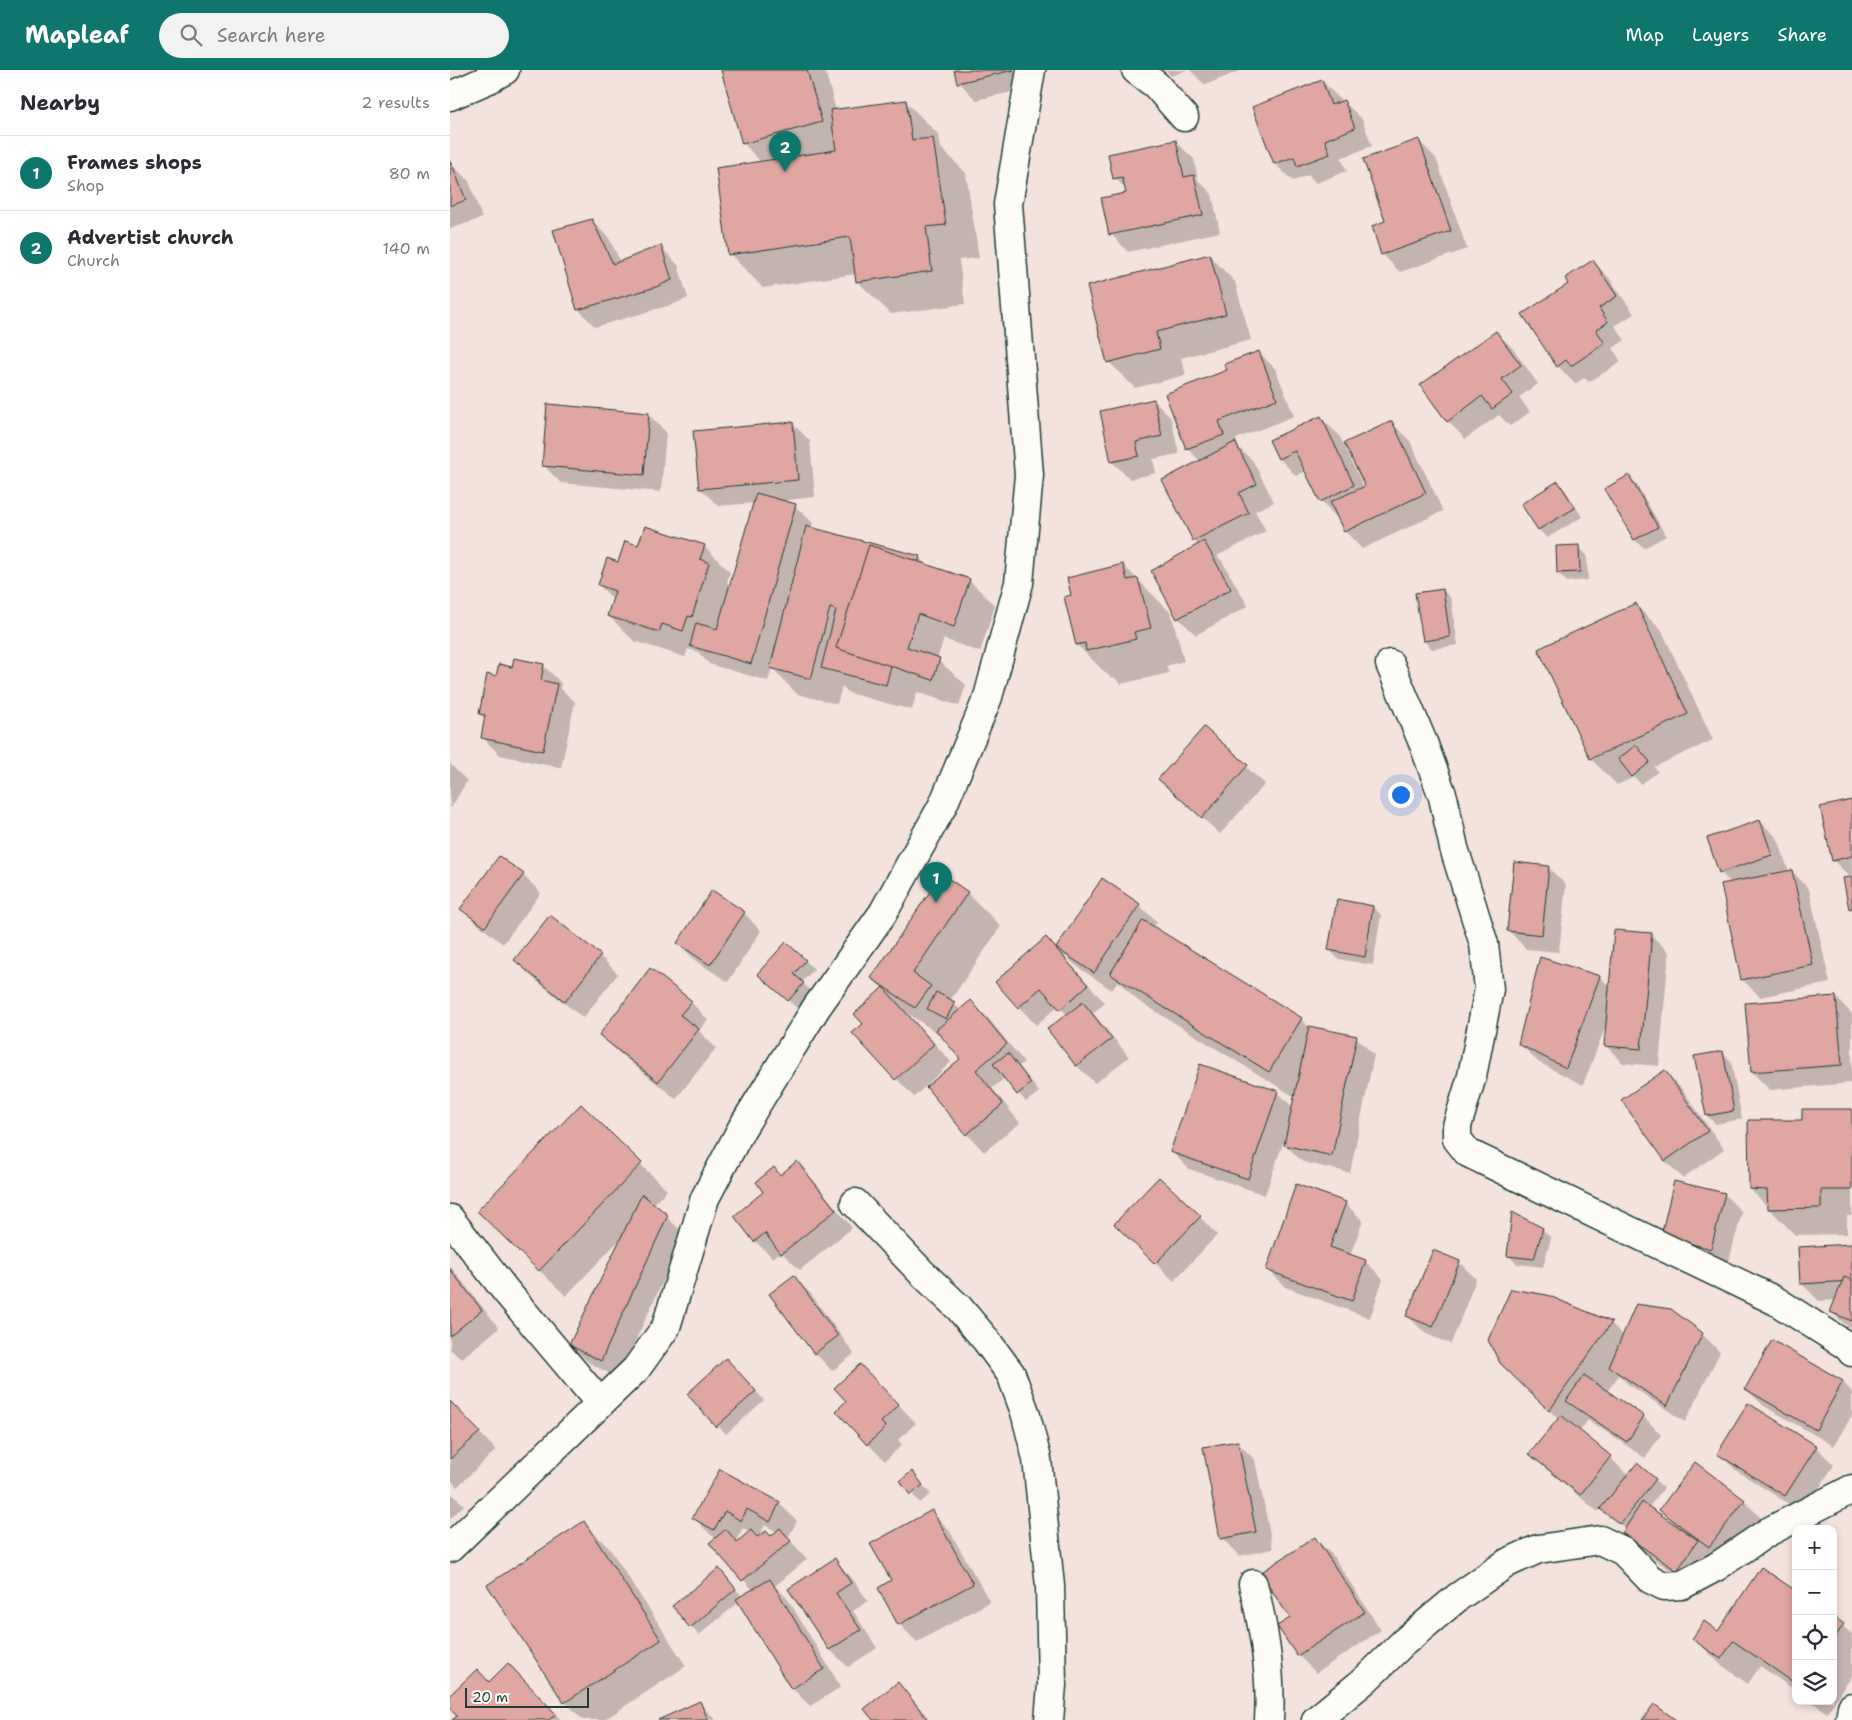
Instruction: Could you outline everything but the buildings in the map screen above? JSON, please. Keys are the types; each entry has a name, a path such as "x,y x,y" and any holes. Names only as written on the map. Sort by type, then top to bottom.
{"street":[{"path":"450,96 505,70"},
{"path":"450,1548 636,1369 666,1327 705,1198 742,1128 816,1008 883,913 943,805 988,697 1019,583 1029,475 1008,204 1031,70"},
{"path":"1136,70 1156,85 1184,117"},
{"path":"1390,664 1417,727 1443,796 1454,848 1484,944 1489,988 1472,1076 1457,1126 1457,1139 1468,1153 1776,1301 1847,1346 1852,1352"},
{"path":"855,1203 922,1273 959,1308 1011,1374 1025,1412 1037,1459 1050,1586 1052,1686 1049,1720"},
{"path":"450,1219 505,1290 600,1403"},
{"path":"1316,1720 1458,1597 1507,1563 1538,1550 1600,1540 1623,1551 1650,1579 1664,1586 1682,1585 1716,1567 1768,1532 1852,1488"},
{"path":"1253,1584 1260,1613 1270,1684 1269,1720"},
{"path":"1850,1720 1852,1706"}],"place":[{"name":"Advertist church","path":"785,172"},
{"name":"Frames shops","path":"936,903"}]}
